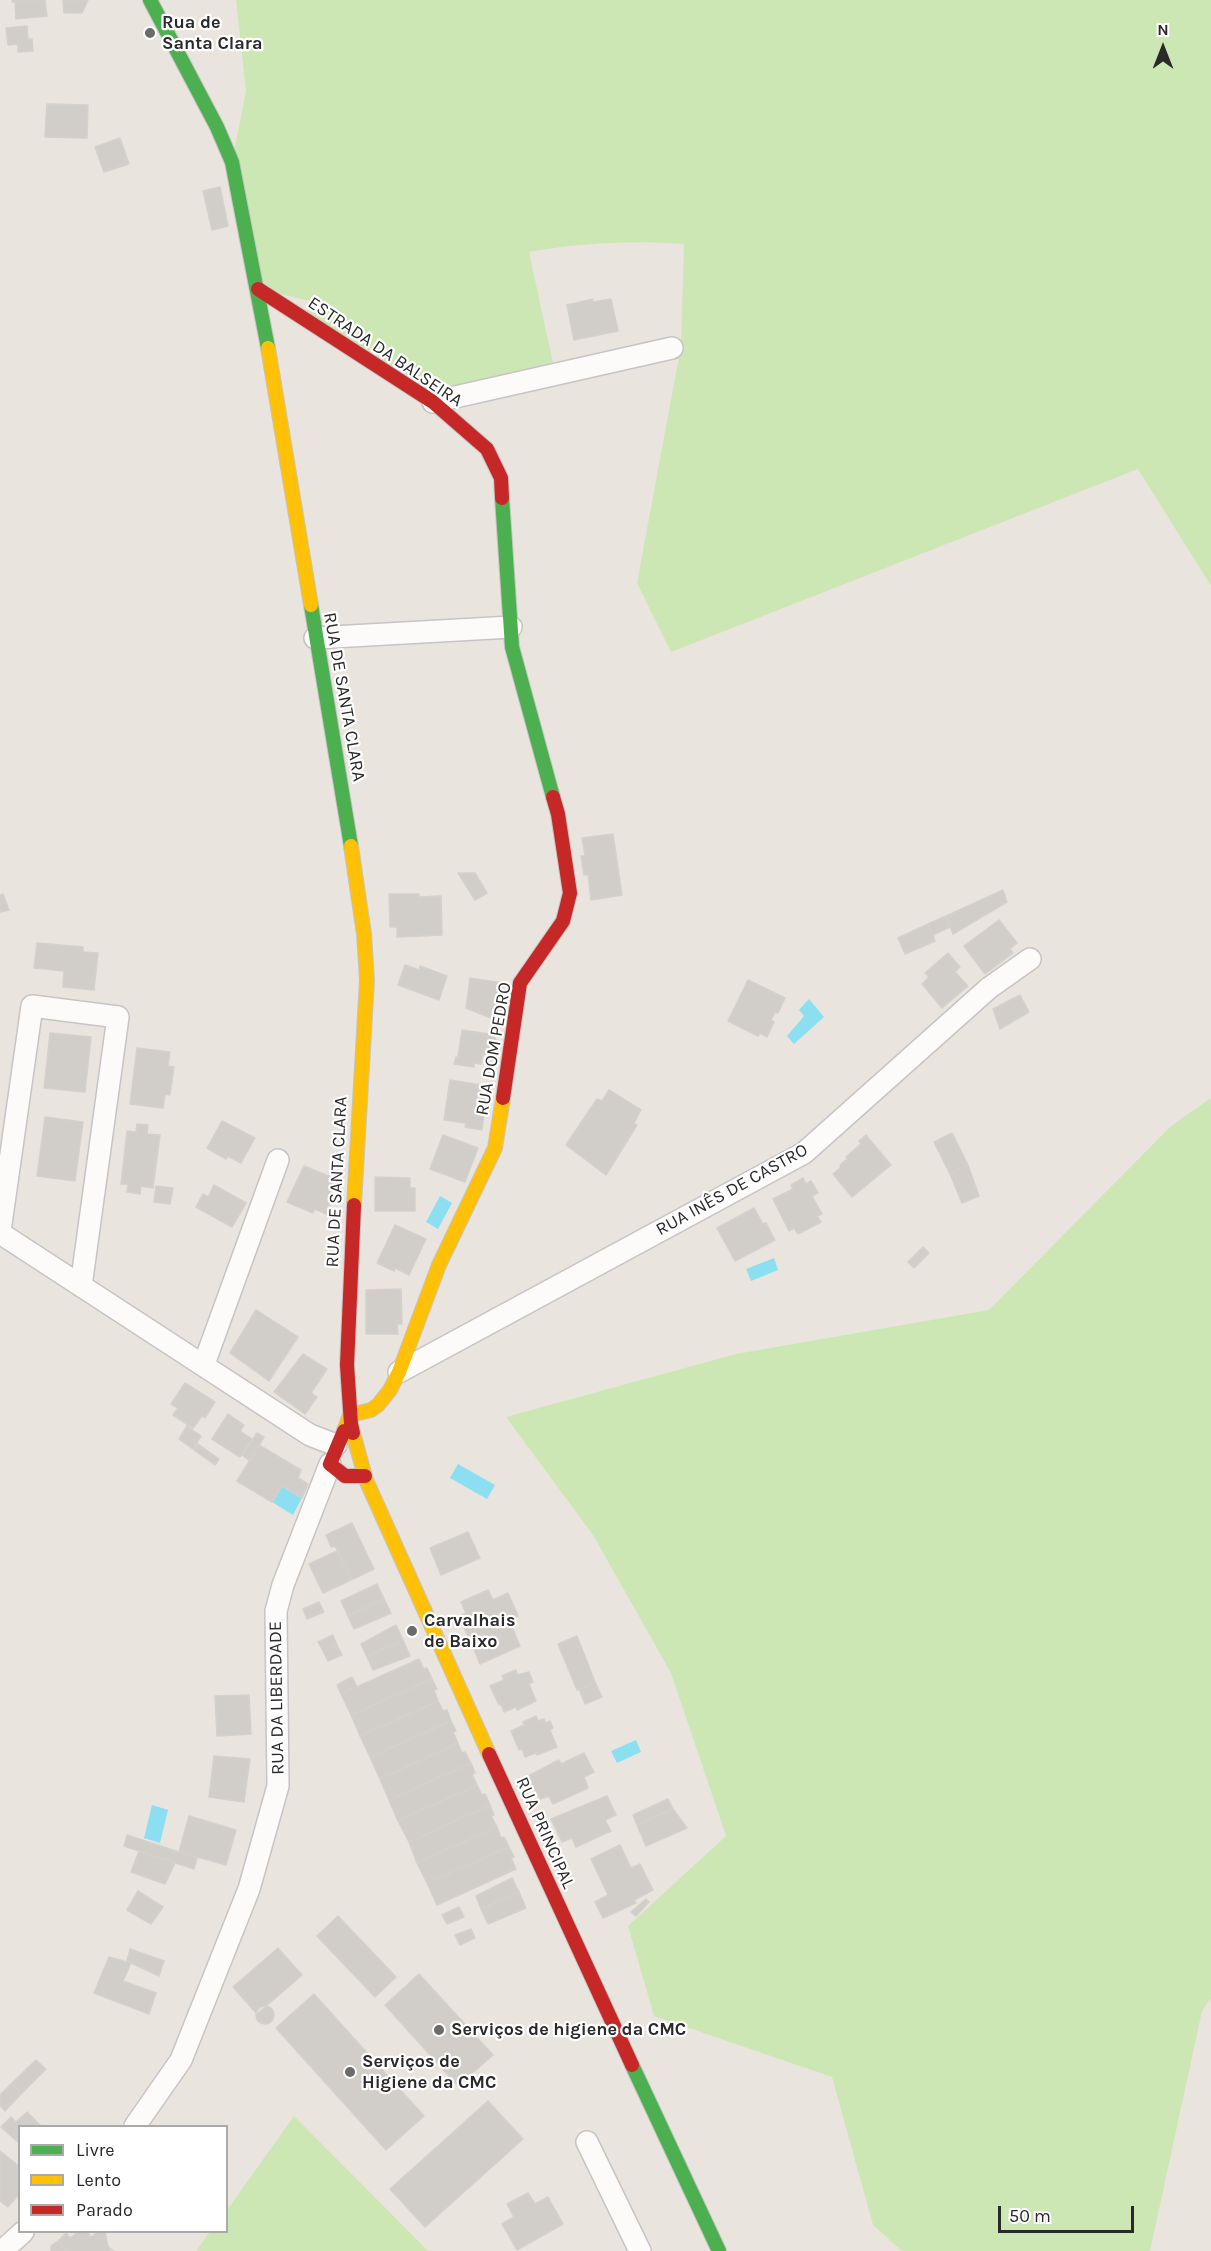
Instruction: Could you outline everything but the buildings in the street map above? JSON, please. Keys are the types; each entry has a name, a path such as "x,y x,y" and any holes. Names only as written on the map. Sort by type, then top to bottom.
{"street":[{"name":"RUA DE SANTA CLARA","path":"150,0 217,127 232,162 258,289 357,880 367,980 351,1252 347,1365 351,1420"},
{"name":"ESTRADA DA BALSEIRA","path":"258,289 433,402 487,449 501,477 511,627"},
{"path":"433,402 672,348"},
{"path":"315,638 511,627"},
{"name":"RUA DOM PEDRO","path":"351,1420 378,1405 390,1390 399,1372 439,1265 495,1148 520,983 563,921 570,893 558,814 512,647 511,627"},
{"name":"RUA INÊS DE CASTRO","path":"399,1372 804,1153 989,988 1030,959"},
{"path":"81,1286 118,1017 32,1006 0,1232 81,1286 204,1364 310,1435 333,1454 345,1476 365,1476"},
{"path":"204,1364 278,1160"},
{"path":"333,1454 351,1420"},
{"name":"RUA PRINCIPAL","path":"351,1420 365,1476 563,1917 719,2251"},
{"name":"RUA DA LIBERDADE","path":"136,2125 181,2060 247,1898 278,1786 276,1611 283,1585 333,1454"},
{"path":"587,2142 640,2251"},
{"path":"2,2251 22,2233"}],"green space":[{"path":"236,0 1211,0 1211,586 1138,469 671,652 637,583 681,346 684,244 606,243 529,252 553,363 426,392 305,315 311,301 258,289 232,162 246,91"},
{"path":"1211,1098 1211,1998 1202,2011 1150,2251 902,2251 873,2225 832,2077 654,2016 628,1926 726,1836 671,1673 593,1535 506,1417 736,1354 989,1310 1171,1126"},
{"path":"294,2116 428,2251 196,2251 209,2233 228,2233 228,2209"}],"water":[{"path":"809,999 824,1017 794,1044 787,1036 804,1016 799,1010"},
{"path":"440,1196 452,1203 438,1229 426,1222"},
{"path":"774,1258 778,1270 751,1281 746,1269"},
{"path":"458,1464 495,1485 487,1499 450,1478"},
{"path":"282,1486 302,1498 293,1515 272,1502"},
{"path":"636,1740 641,1752 617,1763 611,1751"},
{"path":"152,1805 168,1810 160,1843 144,1838"}],"traffic: fast":[{"path":"150,0 217,127 232,162 268,348"},
{"path":"502,498 512,647 553,797"},
{"path":"311,605 351,846"},
{"path":"632,2065 719,2251"}],"traffic: slow":[{"path":"268,348 311,605"},
{"path":"351,846 364,934 367,980 354,1205"},
{"path":"344,1431 350,1415 371,1410 378,1405 390,1390 399,1372 439,1265 495,1148 503,1098"},
{"path":"353,1433 366,1480 489,1754"}],"traffic: jam":[{"path":"258,289 433,402 487,449 501,478 502,498"},
{"path":"503,1098 520,983 563,921 570,893 558,814 553,797"},
{"path":"353,1433 347,1365 354,1205"},
{"path":"344,1431 330,1464 345,1476 365,1476"},
{"path":"489,1754 632,2065"}],"place":[{"name":"Rua de Santa Clara","path":"150,33"},
{"name":"Carvalhais de Baixo","path":"412,1631"},
{"name":"Serviços de higiene da CMC","path":"439,2030"},
{"name":"Serviços de Higiene da CMC","path":"350,2072"}]}
